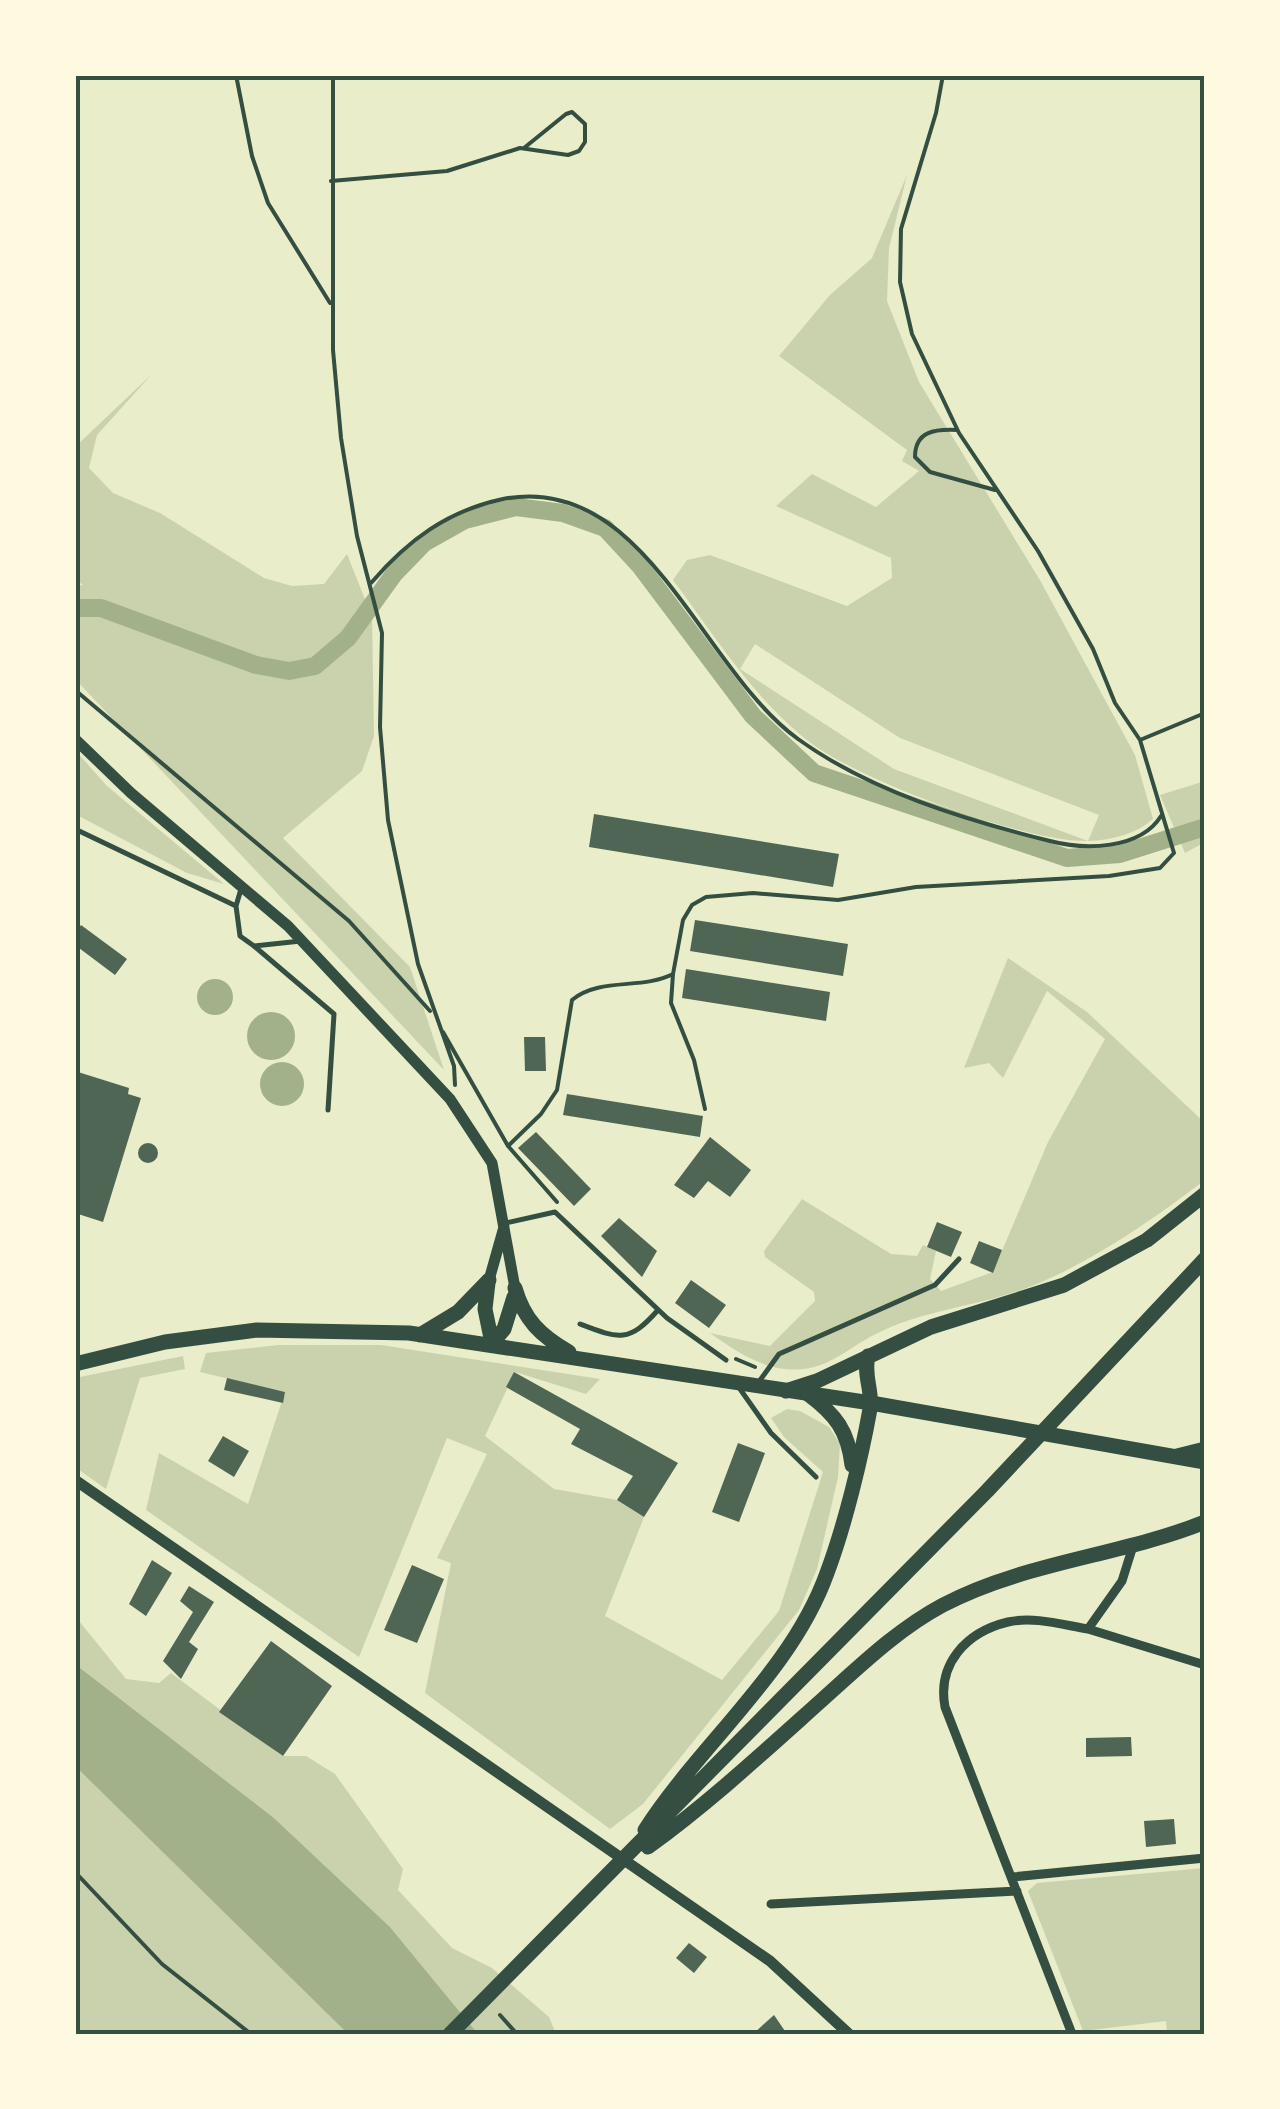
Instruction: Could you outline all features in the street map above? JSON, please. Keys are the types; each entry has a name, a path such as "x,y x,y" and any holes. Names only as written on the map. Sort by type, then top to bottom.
{"main road":[{"path":"786,1391 931,1328 1064,1284 1147,1240 1205,1194"},
{"path":"450,2034 987,1491 1205,1259"},
{"path":"420,1334 458,1312 489,1280"},
{"path":"489,1280 485,1308 492,1344"},
{"path":"492,1344 512,1312 515,1288"},
{"path":"515,1288 521,1309 544,1338 577,1357"},
{"path":"75,1364 165,1342 257,1330 330,1328 420,1334 871,1403 1205,1462"},
{"path":"627,1858 676,1782 770,1671 814,1604 828,1572 871,1403 864,1374 868,1356"},
{"path":"808,1394 833,1413 848,1435 853,1474"},
{"path":"1177,1456 1205,1449"},
{"path":"608,1876 698,1811 888,1640 943,1605 997,1580 1133,1546 1205,1522"}],"street":[{"path":"75,739 131,794 302,941 450,1099 492,1163 515,1288"},
{"path":"489,1280 505,1223"},
{"path":"75,1480 666,1886 770,1961 849,2034"},
{"path":"1088,1630 1122,1581 1133,1546"},
{"path":"1072,2034 946,1707 941,1684 950,1659 973,1637 1008,1622 1052,1622 1205,1665"},
{"path":"1012,1877 1205,1858"},
{"path":"771,1904 1017,1891"}],"lane":[{"path":"75,829 236,906"},
{"path":"242,886 236,906 240,936 334,1014 328,1110"},
{"path":"254,946 302,941"},
{"path":"505,1223 555,1212 658,1310 726,1360"},
{"path":"757,1386 765,1370 793,1346 935,1285 959,1259"},
{"path":"580,1324 623,1337 634,1334 658,1310"},
{"path":"736,1382 771,1433 816,1477"}],"path":[{"path":"236,75 252,156 268,203 332,306"},
{"path":"333,75 332,306 340,438 356,536 378,608 386,803 406,914 432,1014 454,1066 456,1081 450,1099"},
{"path":"705,1109 694,1060 671,1003 683,920 692,905 706,897 753,893 838,900 916,888 1144,872 1170,860 1173,844 1140,740 1116,703 1093,649 1038,551 957,430 912,334 899,260 901,229 936,114 943,75"},
{"path":"331,181 447,171 524,148 566,114 572,112 585,124 585,142 579,151 568,155 524,148"},
{"path":"957,430 927,432 920,438 915,457 930,472 995,490"},
{"path":"372,582 414,539 463,510 514,497 578,503 633,542 753,696 776,721 822,755 896,792 1064,845 1105,844 1138,837 1162,814"},
{"path":"75,690 349,922 432,1014 508,1146 559,1204"},
{"path":"1140,740 1205,713"},
{"path":"508,1146 541,1114 557,1090 572,1000 582,991 649,983 673,974"},
{"path":"723,1350 765,1370"},
{"path":"75,1872 162,1964 251,2034"},
{"path":"500,2015 517,2034"}],"shaded area":[{"path":"907,175 889,248 887,301 919,382 1041,582 1135,755 1153,819 1146,824 1115,838 1088,841 1027,832 904,791 834,758 771,707 736,666 673,580 687,560 710,555 847,606 892,578 891,558 776,506 812,474 876,507 919,471 902,461 907,450 779,356 830,295 872,258","holes":["755,644 900,738 1099,815 1088,841 894,769 740,669"]},
{"path":"152,374 97,435 89,468 113,493 160,513 264,578 292,586 324,584 347,554 372,617 374,736 362,771 283,838 410,967 444,1070 75,679 75,586 83,585 75,579 75,447"},
{"path":"75,750 107,786 224,884 187,873 75,814"},
{"path":"1205,781 1205,842 1185,853 1160,795"},
{"path":"1008,958 1087,1012 1205,1123 1205,1180 1120,1240 1052,1277 1011,1293 900,1324 813,1367 785,1369 755,1361 710,1333 770,1346 815,1301 814,1292 765,1257 764,1251 802,1199 891,1254 917,1256 923,1245 936,1251 930,1279 941,1291 993,1272 1048,1142 1105,1039 1047,991 1003,1078 989,1063 964,1068"},
{"path":"215,979 228,984 233,997 228,1010 215,1015 202,1010 197,997 202,984"},
{"path":"271,1012 288,1019 295,1036 288,1053 271,1060 254,1053 247,1036 254,1019"},
{"path":"282,1062 297,1069 304,1084 297,1099 282,1106 267,1099 260,1084 267,1069"},
{"path":"278,1345 381,1345 600,1379 586,1394 515,1372 485,1436 554,1489 617,1500 644,1517 605,1616 722,1680 779,1611 823,1472 784,1437 771,1418 787,1409 800,1411 829,1427 840,1444 838,1477 817,1569 799,1610 643,1804 610,1829 425,1693 451,1563 437,1558 487,1454 447,1438 359,1657 146,1510 159,1453 248,1504 285,1392 200,1372 206,1353"},
{"path":"183,1356 185,1369 140,1378 106,1489 75,1467 75,1378"},
{"path":"75,1616 126,1679 159,1683 171,1673 282,1756 306,1756 335,1774 403,1869 398,1890 452,1948 492,1968 549,2017 556,2034 478,2034 390,1927 274,1818 75,1664"},
{"path":"75,1664 274,1818 390,1927 478,2034 348,2034 75,1766"},
{"path":"75,1766 348,2034 75,2034"},
{"path":"1205,1868 1205,2034 1167,2034 1166,2021 1083,2031 1028,1891 1037,1883"}],"building":[{"path":"594,814 839,854 833,887 589,847"},
{"path":"695,920 848,944 843,976 690,951"},
{"path":"81,925 127,959 115,975 75,945 75,933"},
{"path":"686,969 830,992 826,1021 682,998"},
{"path":"524,1037 545,1037 546,1071 525,1071"},
{"path":"78,1072 129,1088 128,1094 141,1098 103,1222 75,1213"},
{"path":"567,1094 703,1116 700,1137 563,1115"},
{"path":"536,1132 591,1189 574,1206 518,1148"},
{"path":"710,1137 751,1170 730,1197 708,1181 694,1198 674,1185"},
{"path":"148,1143 158,1153 148,1163 138,1153"},
{"path":"619,1218 657,1251 642,1277 601,1236"},
{"path":"937,1222 962,1232 951,1257 927,1247"},
{"path":"979,1241 1002,1250 993,1273 970,1263"},
{"path":"691,1280 726,1305 709,1328 675,1303"},
{"path":"514,1372 678,1463 644,1517 617,1500 633,1476 571,1444 580,1429 506,1387"},
{"path":"227,1378 285,1392 283,1403 224,1390"},
{"path":"223,1436 249,1451 234,1477 208,1461"},
{"path":"738,1443 765,1453 739,1522 712,1512"},
{"path":"152,1560 172,1573 146,1616 129,1604"},
{"path":"412,1565 444,1579 417,1643 384,1630"},
{"path":"189,1586 214,1602 189,1642 198,1649 181,1679 163,1661 193,1612 180,1601"},
{"path":"271,1641 332,1686 283,1756 219,1712"},
{"path":"1131,1737 1132,1756 1086,1757 1086,1738"},
{"path":"1174,1819 1176,1844 1146,1847 1144,1821"},
{"path":"689,1943 707,1957 694,1973 676,1958"},
{"path":"774,2015 787,2034 753,2034"}],"waterway":[{"path":"75,608 101,608 256,665 289,671 315,666 348,638 394,574 424,543 465,520 516,507 563,513 605,528 641,567 753,716 814,773 1067,858 1120,854 1205,827"}]}
